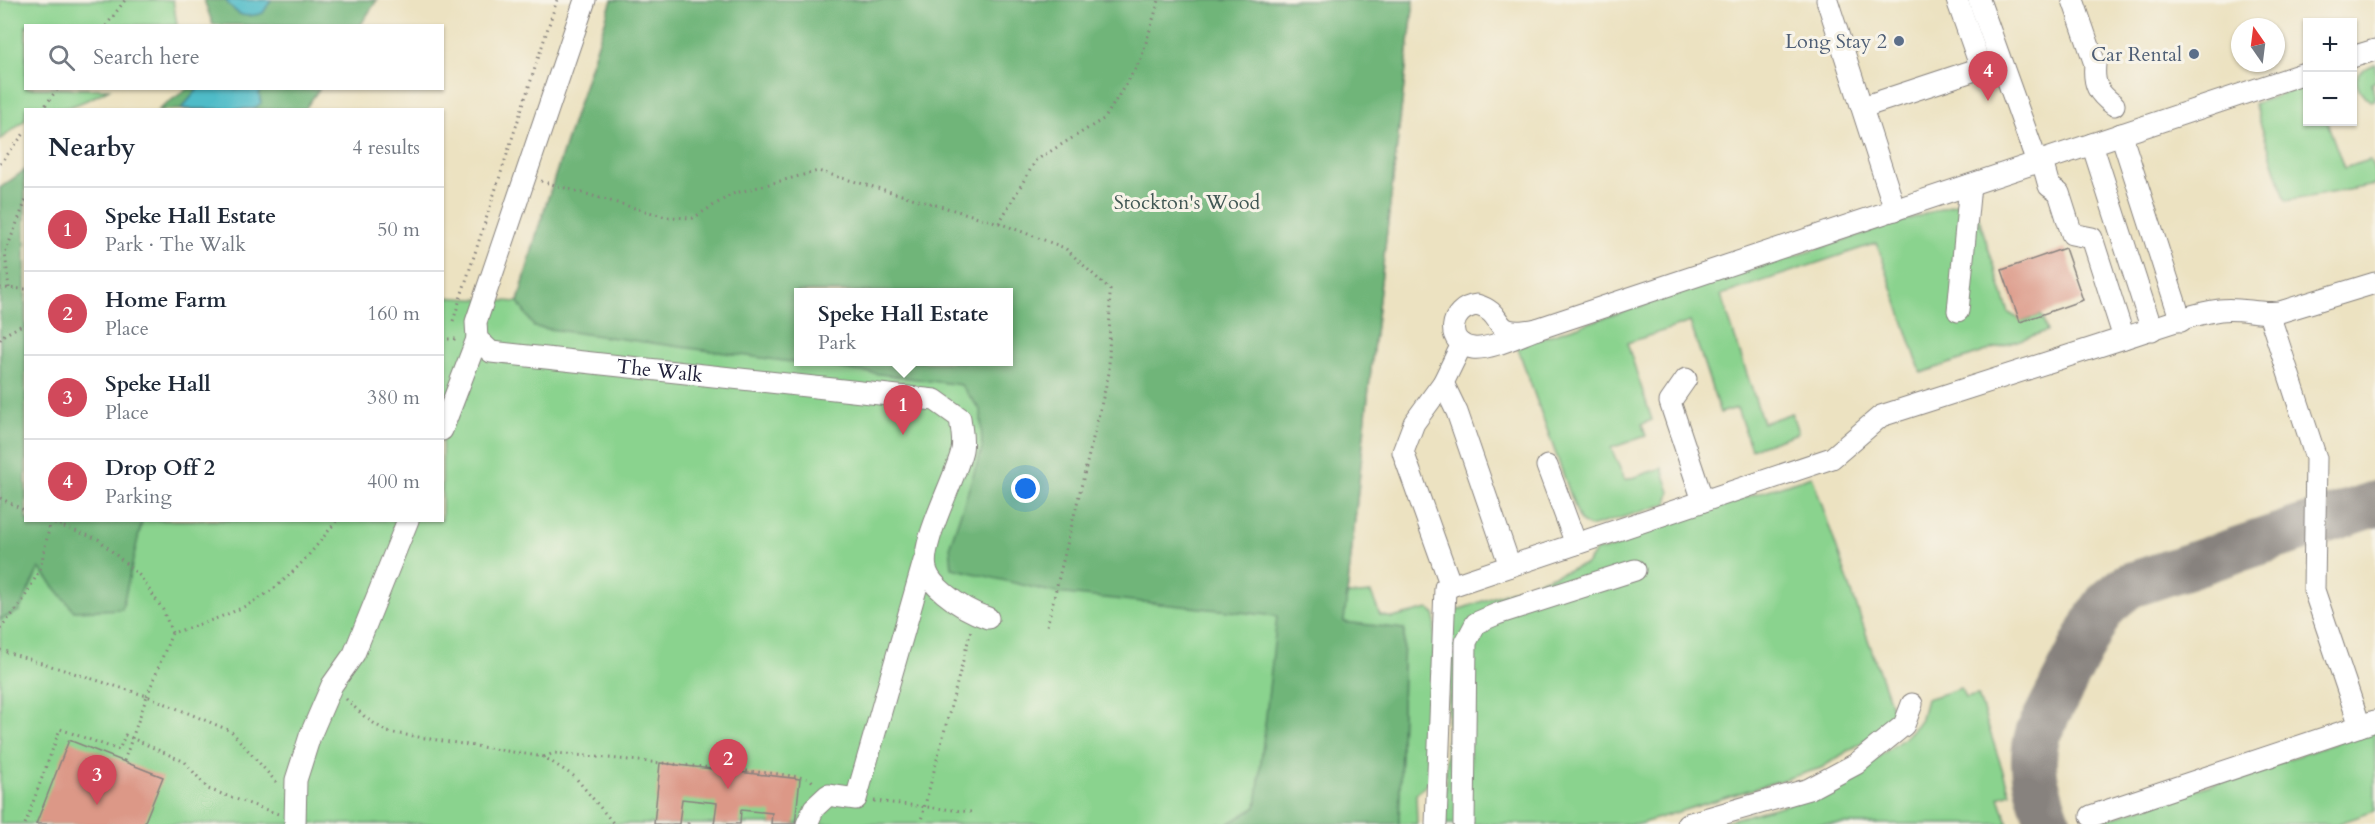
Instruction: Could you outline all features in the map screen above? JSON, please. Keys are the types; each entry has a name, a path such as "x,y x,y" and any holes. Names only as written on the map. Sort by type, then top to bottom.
{"street":[{"path":"444,425 477,339 476,322 585,0"},
{"path":"1827,0 1895,210"},
{"path":"1863,107 1981,68 1957,0"},
{"path":"1978,0 2049,186 2059,193 2072,234 2092,238 2124,339"},
{"path":"2073,0 2095,64 2104,70 2181,321"},
{"path":"2357,55 2375,50"},
{"path":"1537,329 1519,333 1507,331 1491,311 1477,305 1462,309 1454,320 1455,334 1462,344 1487,351 1537,329 2092,144 2212,111 2303,74"},
{"path":"2092,144 2152,330"},
{"path":"1958,311 1970,185"},
{"path":"1436,824 1445,588 1832,458 1881,416 2219,310 2236,309 2269,314 2375,283"},
{"path":"2091,816 2368,723 2314,590 2316,458 2269,314"},
{"name":"The Walk","path":"477,339 491,352 935,400 960,418 963,448 924,561 856,799 828,795"},
{"path":"1452,586 1403,452 1414,423 1443,383 1462,344"},
{"path":"1686,379 1670,402 1703,501"},
{"path":"1443,383 1457,412 1510,566"},
{"path":"1547,466 1576,544"},
{"path":"294,821 296,780 310,736 332,685 354,654 407,522"},
{"path":"924,561 927,573 937,587 982,616"},
{"path":"1464,824 1466,642 1476,623 1497,614 1635,570"},
{"path":"1687,824 1809,789 1856,764 1904,725 1912,704"},
{"path":"807,824 814,808 828,795"}],"path":[{"path":"107,24 125,0"},
{"path":"453,321 557,0"},
{"path":"999,224 1036,160 1105,118 1140,59 1159,0"},
{"path":"43,108 57,90"},
{"path":"0,164 24,134"},
{"path":"525,177 666,217 693,218 732,194 818,171 999,224 1065,248 1110,290 1109,373 1047,626"},
{"path":"9,288 5,253 24,205"},
{"path":"0,288 24,290"},
{"path":"0,340 2,336 24,325"},
{"path":"0,498 24,511"},
{"path":"50,522 98,539 140,576 163,610 172,633 124,761"},
{"path":"0,629 21,604 40,569 51,522"},
{"path":"172,633 225,616 266,594 307,558 335,522"},
{"path":"920,824 923,807 982,616"},
{"path":"0,650 147,696 231,730 277,784"},
{"path":"332,685 366,718 387,732 544,757 575,777 614,824"},
{"path":"25,824 60,729 119,750 125,735 185,762 208,789 294,821"},
{"path":"544,757 554,753 780,774 810,779 828,795"},
{"path":"889,803 971,812"},
{"path":"688,824 689,818"}],"green space":[{"path":"0,0 173,0 177,24 24,24 24,90 107,90 69,107 24,108 24,121 0,140"},
{"path":"204,0 377,0 361,24 213,24"},
{"path":"612,0 1414,0 1347,595 1371,593 1380,615 1392,618 1428,609 1435,614 1430,782 1416,794 1417,824 1399,824 1404,629 1320,824 0,824 0,268 24,501 24,522 444,522 444,297 518,302 538,229"},
{"name":"Stockton's Wood","path":"612,0 1414,0 1344,622 1404,629 1399,824 1228,824 1256,807 1277,616 1056,593 952,568 950,545 982,449 981,411 961,385 821,366 1013,366 1013,288 794,288 794,362 534,327 518,302 538,229"},
{"path":"2375,64 2375,82 2372,83 2375,100 2370,101 2357,85 2358,75 2367,67"},
{"path":"2303,86 2303,126 2328,126 2344,168 2370,160 2375,173 2375,185 2286,201 2254,104"},
{"path":"186,90 318,90 306,108 161,108"},
{"path":"24,171 24,522 142,522 122,609 74,611 39,568 19,611 0,620 0,188"},
{"path":"1959,203 1975,206 2009,313 2022,321 2041,315 2047,331 1921,373 1877,243 1721,295 1763,423 1792,413 1798,433 1751,449 1737,408 1720,413 1690,322 1627,343 1652,420 1642,424 1646,436 1611,448 1625,480 1662,468 1670,492 1667,504 1590,527 1580,521 1517,346"},
{"path":"1812,476 1896,721 1821,768 1639,824 1444,824 1452,612 1586,564 1597,550 1618,546 1635,533"},
{"path":"1961,688 1965,698 1978,695 2010,793 1999,797 2008,824 1715,824 1826,794 1903,739 1920,721 1926,699"},
{"path":"2375,730 2375,811 2337,824 2093,824"}],"water":[{"path":"225,0 271,0 263,13 246,16 237,13"},
{"path":"197,90 262,90 259,93 261,103 254,108 182,108"}],"building":[{"path":"2065,248 2083,300 2020,322 2002,270"},
{"path":"69,740 163,777 144,824 36,824"},
{"path":"660,763 800,779 795,824 771,824 772,813 741,810 740,824 714,824 717,803 682,799 679,824 654,824"}],"taxiway":[{"path":"2049,824 2038,790 2034,768 2038,733 2098,616 2107,603 2128,586 2375,504"}],"place":[{"name":"Long Stay 2","path":"1899,41"},
{"name":"Car Rental","path":"2194,54"},
{"name":"Drop Off 2","path":"1988,101"},
{"name":"Speke Hall Estate","path":"903,435"},
{"name":"Home Farm","path":"728,789"},
{"name":"Speke Hall","path":"97,805"}]}
